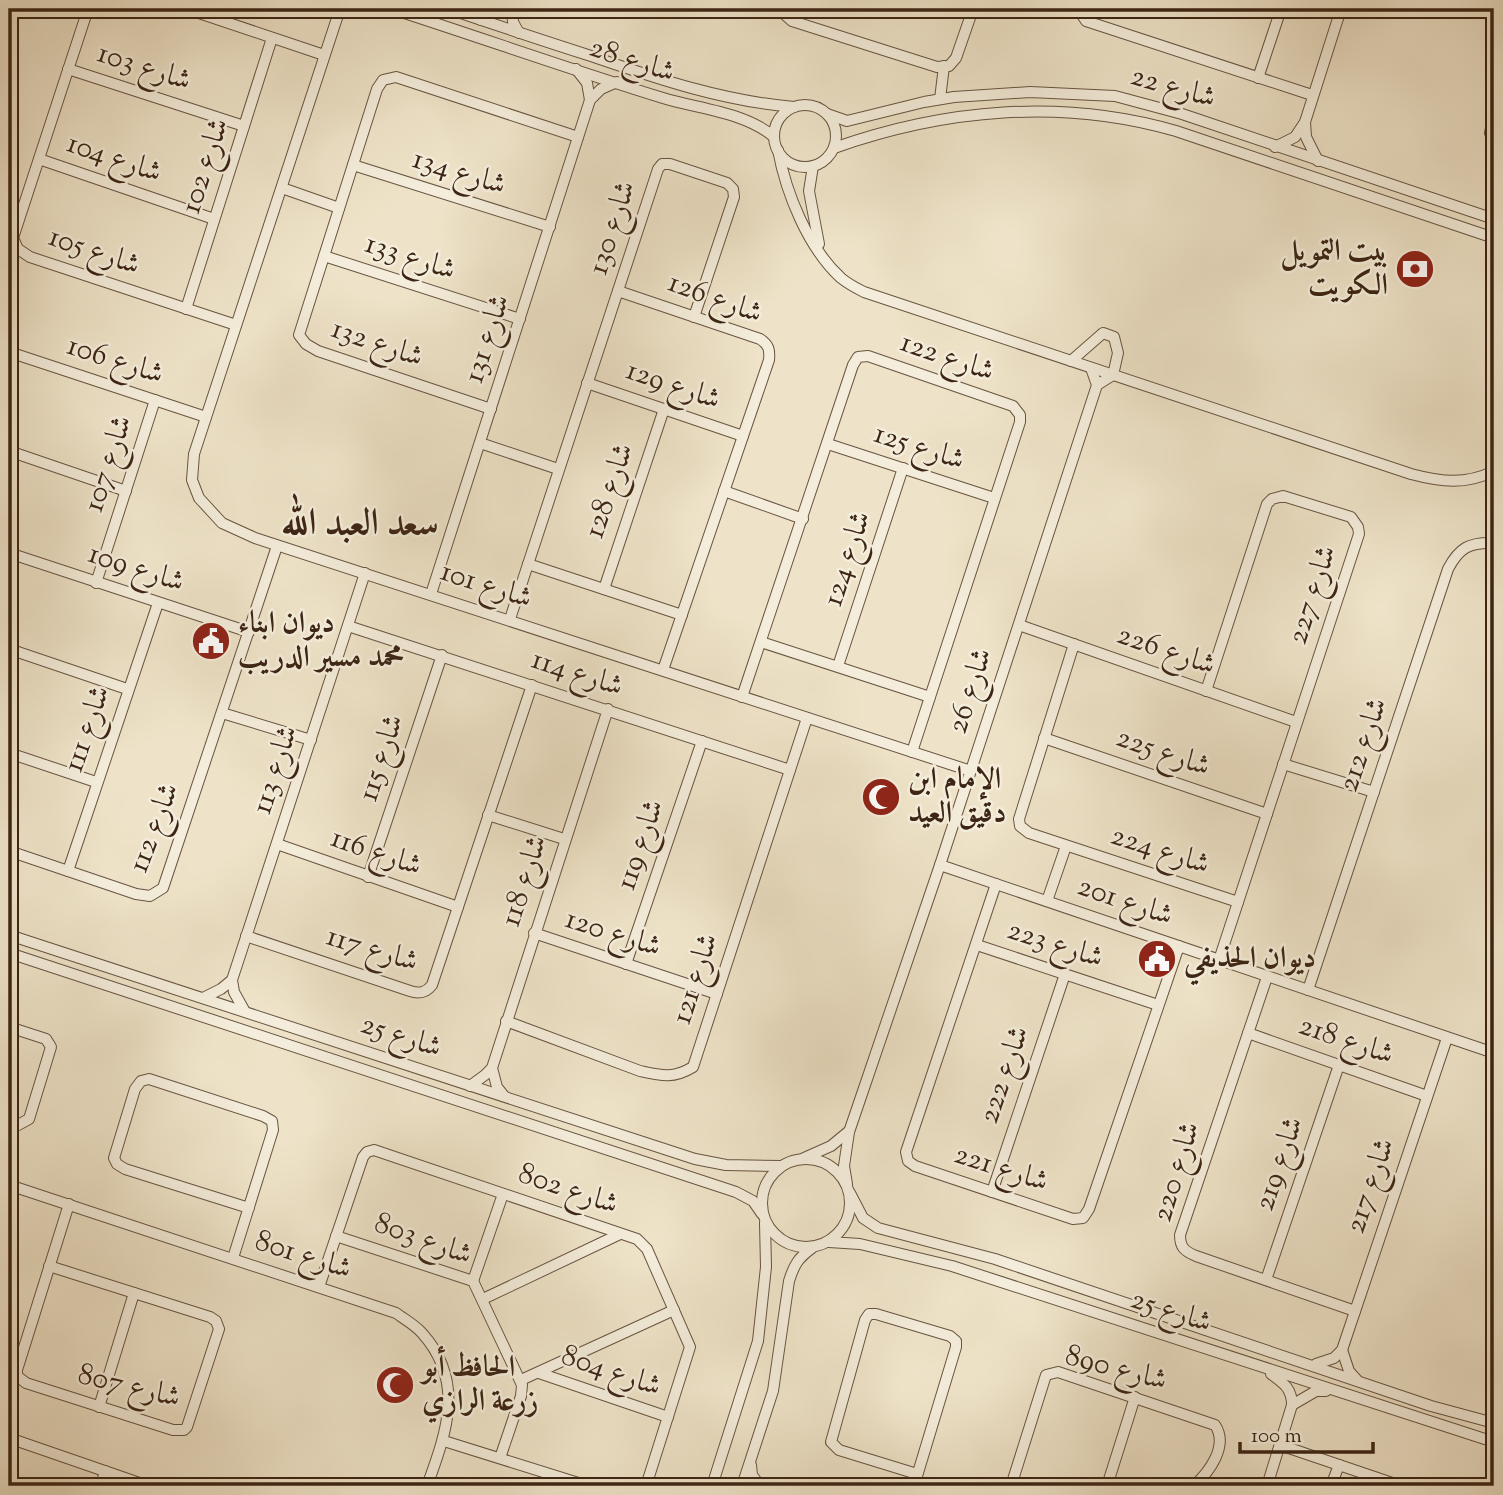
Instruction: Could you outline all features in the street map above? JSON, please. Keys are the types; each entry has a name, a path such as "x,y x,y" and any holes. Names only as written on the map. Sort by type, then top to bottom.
{"street":[{"name":"شارع 105","path":"88,9 13,238 18,249 30,257 236,325"},
{"path":"187,9 324,55"},
{"name":"شارع 101","path":"347,9 337,12 206,417 192,464 192,481 199,498 222,523 277,546 510,619 971,771"},
{"name":"شارع 28","path":"392,9 663,98 749,122 764,128 774,137"},
{"name":"شارع 28","path":"449,9 714,95 757,104 794,107"},
{"path":"481,20 506,9"},
{"path":"512,9 513,22 519,33"},
{"path":"638,9 663,12 672,9"},
{"path":"781,9 792,21 937,66 949,66 956,58 973,9"},
{"path":"1078,9 1086,21 1312,95"},
{"path":"1258,78 1281,9"},
{"path":"1318,161 1306,137 1306,122 1312,95 1341,9"},
{"name":"شارع 102","path":"186,309 272,38"},
{"path":"940,99 944,66"},
{"name":"شارع 103","path":"68,69 244,126"},
{"path":"576,69 587,83 590,100"},
{"name":"شارع 132","path":"491,409 318,351 306,344 299,335 377,89 383,80 396,77 578,137"},
{"path":"590,100 601,89 617,82"},
{"name":"شارع 22","path":"827,114 847,121 940,99 1030,92 1115,96 1182,114 1494,219"},
{"name":"شارع 131","path":"431,594 590,100"},
{"path":"778,150 787,160 799,166 813,166 826,159 834,148 837,135 833,121 827,114 811,105 794,107 785,112 777,123 774,137 783,177 798,214 821,254 841,278 864,292 1412,474 1439,481 1458,482 1479,478 1494,471"},
{"name":"شارع 22","path":"834,148 919,122 958,116 1036,111 1112,117 1175,131 1494,238"},
{"path":"1494,114 1490,133 1494,144"},
{"path":"1275,146 1295,137 1306,122"},
{"name":"شارع 104","path":"39,159 214,219"},
{"name":"شارع 130","path":"510,619 658,169 662,164 670,164 727,183 734,192 694,317"},
{"name":"شارع 134","path":"353,165 550,227"},
{"path":"813,166 810,201 821,254"},
{"path":"282,188 339,208"},
{"name":"شارع 133","path":"324,256 520,319"},
{"name":"شارع 126","path":"618,291 760,340 768,346 769,360 663,670"},
{"path":"1071,361 1100,335 1114,337 1118,346 1113,375 1097,385 1091,368"},
{"name":"شارع 106","path":"9,352 206,417"},
{"name":"شارع 122","path":"742,696 855,361 868,356 1013,407 1018,411 1020,422 912,752"},
{"name":"شارع 129","path":"587,383 743,436"},
{"name":"شارع 26","path":"848,1189 844,1166 849,1132 940,865 1097,385"},
{"name":"شارع 107","path":"96,583 155,400"},
{"name":"شارع 128","path":"604,589 664,409"},
{"path":"480,443 558,469"},
{"name":"شارع 125","path":"828,444 995,498"},
{"path":"9,451 126,491"},
{"name":"شارع 124","path":"838,666 903,468"},
{"path":"724,491 803,519"},
{"name":"شارع 227","path":"1206,691 1267,504 1272,499 1283,496 1351,517 1359,534 1219,960"},
{"name":"شارع 212","path":"1307,990 1448,569 1456,554 1468,546 1494,543"},
{"name":"شارع 112","path":"9,851 136,894 150,896 163,888 277,546"},
{"name":"شارع 109","path":"9,553 249,632"},
{"path":"528,564 682,615"},
{"name":"شارع 113","path":"232,980 365,573"},
{"name":"شارع 111","path":"68,871 158,603"},
{"name":"شارع 226","path":"1019,625 1296,722"},
{"name":"شارع 114","path":"348,626 790,770"},
{"path":"761,642 930,697"},
{"name":"شارع 224","path":"1074,644 1019,819 1020,826 1029,833 1066,846 1238,902"},
{"path":"9,649 127,689"},
{"name":"شارع 115","path":"368,877 442,656"},
{"name":"شارع 117","path":"246,936 410,991 421,993 432,985 532,685"},
{"name":"شارع 118","path":"492,1068 608,709"},
{"path":"222,713 311,740"},
{"name":"شارع 121","path":"506,1021 640,1071 661,1076 678,1075 693,1067 807,718"},
{"name":"شارع 225","path":"1044,738 1267,814"},
{"name":"شارع 119","path":"626,964 702,741"},
{"path":"9,753 96,782"},
{"path":"1283,764 1374,792"},
{"path":"488,815 564,839"},
{"name":"شارع 116","path":"277,845 458,907"},
{"name":"شارع 224","path":"1047,901 1066,846"},
{"name":"شارع 201","path":"940,865 1494,1053"},
{"name":"شارع 221","path":"996,884 906,1157 915,1166 1073,1219 1083,1218 1087,1214 1179,946"},
{"name":"شارع 120","path":"534,933 716,994"},
{"name":"شارع 25","path":"9,934 695,1159 726,1165 781,1166"},
{"name":"شارع 223","path":"977,945 1158,1005"},
{"name":"شارع 25","path":"9,953 736,1192 753,1202 764,1218"},
{"path":"116,989 117,978 123,972"},
{"name":"شارع 222","path":"992,1192 1065,974"},
{"name":"شارع 220","path":"1267,977 1180,1235 1180,1243 1183,1249 1196,1256 1355,1311"},
{"path":"203,998 232,980 234,992 244,1010"},
{"path":"9,1027 46,1039 51,1047 29,1119 24,1124 9,1123"},
{"name":"شارع 218","path":"1248,1033 1427,1096"},
{"name":"شارع 217","path":"1342,1350 1447,1038"},
{"name":"شارع 219","path":"1266,1280 1339,1065"},
{"path":"470,1086 492,1068"},
{"path":"492,1068 497,1087 505,1097"},
{"path":"233,1258 273,1130 272,1121 149,1079 141,1082 135,1089 114,1158 117,1164 248,1208"},
{"path":"712,1486 758,1341 766,1267 761,1200 764,1187 771,1175 781,1166 831,1146 849,1132"},
{"name":"شارع 802","path":"319,1287 363,1157 374,1150 637,1239 647,1249 687,1339 690,1354 646,1486"},
{"path":"742,1486 773,1391 793,1266 799,1257 812,1248 829,1242 843,1229 850,1212 848,1189 839,1173 828,1164 803,1159"},
{"name":"شارع 801","path":"9,1185 396,1313 421,1332 438,1355 447,1380 447,1427 427,1486"},
{"name":"شارع 25","path":"848,1189 863,1218 878,1228 995,1259 1432,1406 1494,1423"},
{"path":"473,1281 503,1194"},
{"name":"شارع 807","path":"49,1266 216,1321 219,1329 184,1430 173,1430 99,1407 26,1383 17,1376 17,1370 68,1204"},
{"path":"764,1218 776,1237 793,1246 812,1248"},
{"path":"483,1299 620,1234"},
{"name":"شارع 803","path":"336,1236 473,1281 521,1380"},
{"name":"شارع 25","path":"829,1242 860,1244 952,1266 1494,1442"},
{"path":"1021,1288 1034,1286 1114,1312 1121,1308 1120,1301"},
{"path":"99,1407 134,1293"},
{"name":"شارع 804","path":"521,1380 674,1310"},
{"path":"914,1486 956,1341 950,1336 869,1314 865,1320 831,1442 839,1450 917,1474"},
{"path":"1266,1486 1292,1405 1292,1394 1280,1380 1258,1366 1259,1354 1313,1365 1324,1363 1342,1350 1349,1371 1357,1380"},
{"name":"شارع 890","path":"1011,1486 1043,1383 1048,1373 1058,1372 1211,1422 1218,1429 1219,1446 1213,1464 1194,1486"},
{"name":"شارع 804","path":"539,1373 668,1418"},
{"path":"500,1458 521,1396 521,1380"},
{"path":"1292,1405 1316,1391 1339,1392"},
{"path":"1107,1486 1135,1397"},
{"path":"9,1438 148,1486"},
{"path":"444,1441 588,1486"},
{"path":"1280,1445 1401,1486"},
{"path":"750,1458 752,1475 760,1486"},
{"path":"1331,1486 1339,1465"},
{"path":"101,1486 105,1471"}],"place":[{"name":"بيت التمويل الكويت","path":"1415,269"},
{"name":"ديوان ابناء محمد مسير الدريب","path":"211,641"},
{"name":"الإمام ابن دقيق العيد","path":"881,797"},
{"name":"ديوان الحذيفي","path":"1157,959"},
{"name":"الحافظ أبو زرعة الرازي","path":"395,1385"}],"district":[{"name":"سعد العبد الله","path":"360,525"}]}
